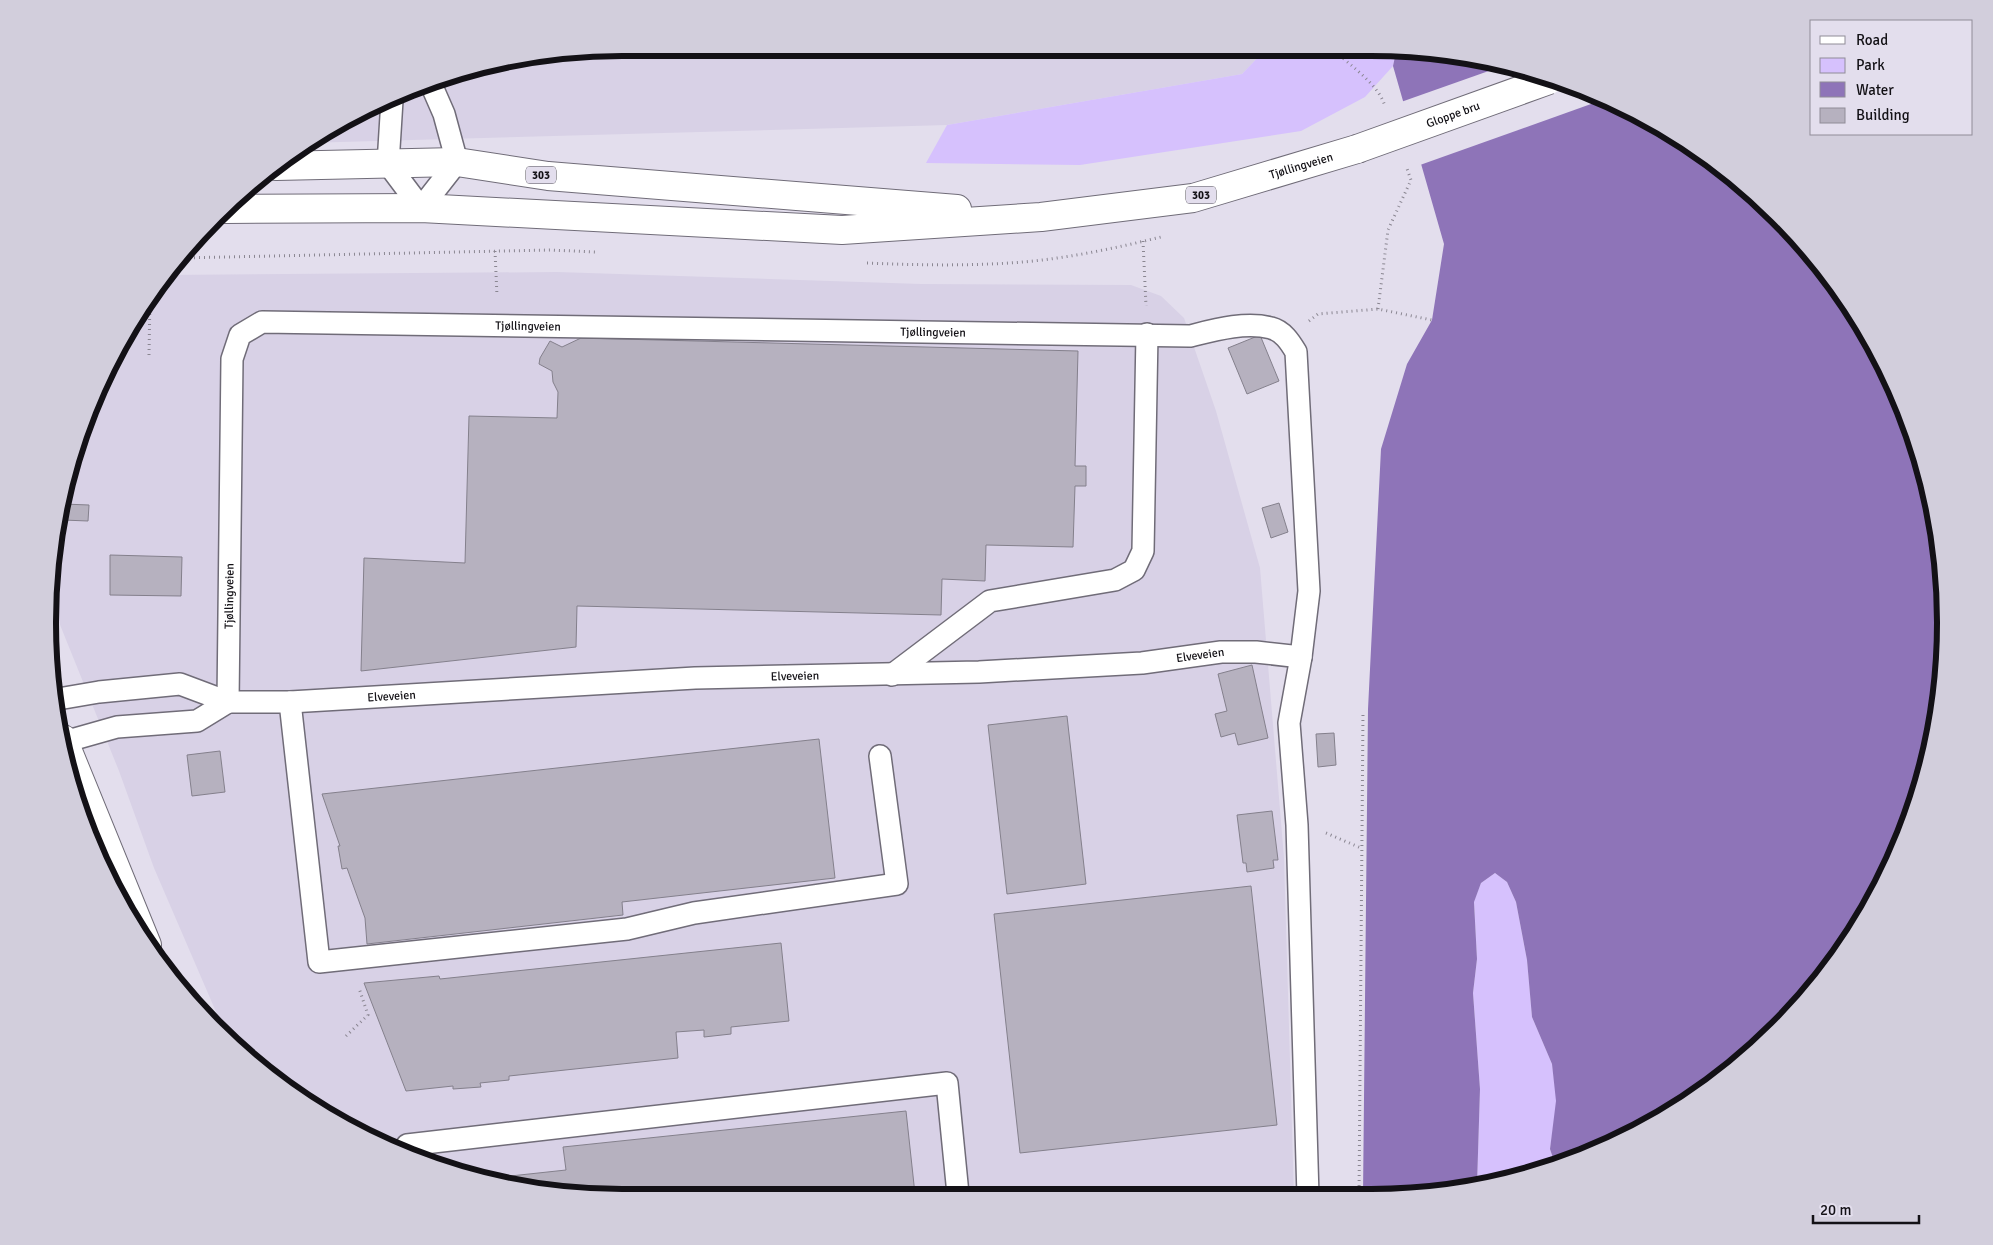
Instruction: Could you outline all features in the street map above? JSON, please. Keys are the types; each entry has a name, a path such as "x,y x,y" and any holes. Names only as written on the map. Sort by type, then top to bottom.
{"main road":[{"name":"Gloppe bru","path":"1357,149 1541,83"},
{"name":"Tjøllingveien","path":"236,209 421,208 842,230 1041,217 1193,198 1357,149"},
{"name":"Tjøllingveien","path":"288,166 457,162 548,176 843,198 1041,217"},
{"path":"78,775 124,891"}],"lane":[{"path":"392,106 388,164 421,208 457,162 444,114 433,89"},
{"name":"Tjøllingveien","path":"228,702 232,359 240,335 262,322 499,324 1190,336 1248,327 1272,328 1286,337"},
{"path":"892,675 990,600 1114,580 1134,570 1143,551 1147,334"},
{"path":"1286,337 1296,352 1309,591 1301,657 1289,724 1296,825 1308,1189"},
{"name":"Elveveien","path":"228,702 290,702 695,678 892,675 1142,663 1221,652 1256,652 1301,657"},
{"path":"62,699 99,692 180,684 228,702"},
{"path":"69,740 117,727 197,721 228,702"},
{"path":"290,702 320,962 627,929 694,913 897,884 880,756"},
{"path":"408,1147 407,1145 947,1083 958,1189"}],"path":[{"path":"857,263 926,265 1010,263 1087,252 1143,241 1147,334"},
{"path":"190,258 495,251 599,252"},
{"path":"495,251 499,324"},
{"path":"1286,337 1318,314 1378,309 1432,320"},
{"path":"149,355 150,312"},
{"path":"1359,1189 1363,711"},
{"path":"346,1036 368,1015 352,959"}],"shaded area":[{"path":"1259,56 1242,74 947,125 323,143 372,115 440,86 512,67 585,57"},
{"path":"557,272 921,284 1131,285 1161,296 1184,318 1216,411 1260,568 1284,858 1294,1189 622,1189 585,1188 549,1184 512,1178 476,1169 440,1159 406,1146 339,1113 278,1072 220,1021 154,868 119,771 56,615 57,585 67,512 86,440 99,406 132,339 176,275"}],"green space":[{"path":"1259,56 1395,57 1393,66 1365,97 1301,131 1080,165 926,163 947,125 1242,74"},
{"path":"1495,873 1507,882 1516,902 1527,960 1532,1017 1552,1064 1557,1101 1550,1149 1553,1159 1477,1179 1480,1089 1473,993 1477,959 1474,901 1481,883"}],"water":[{"path":"1395,57 1444,61 1481,67 1553,86 1587,99 1654,132 1715,173 1771,222 1796,249 1820,278 1861,339 1894,406 1907,440 1926,512 1932,549 1936,585 1936,660 1926,733 1917,769 1907,805 1878,873 1861,906 1820,967 1771,1023 1744,1048 1715,1072 1654,1113 1587,1146 1553,1159 1550,1149 1556,1101 1552,1064 1532,1017 1527,960 1516,902 1507,882 1495,873 1481,883 1474,902 1477,959 1473,993 1480,1089 1477,1179 1408,1188 1363,1189 1368,709 1381,449 1407,364 1432,320 1444,244 1393,66"}],"pier":[{"path":"1492,70 1553,86 1595,103 1420,165 1401,102"}],"building":[{"path":"1260,335 1279,381 1247,394 1228,348"},
{"path":"581,338 1078,351 1075,466 1086,466 1086,486 1075,486 1073,547 986,545 985,581 942,579 941,615 577,606 576,647 361,671 364,558 465,563 469,416 557,418 558,392 553,382 552,371 539,364 540,358 550,341 562,347"},
{"path":"1279,503 1288,532 1271,538 1262,508"},
{"path":"69,504 89,505 88,521 66,520"},
{"path":"110,555 182,557 181,596 110,595"},
{"path":"1252,665 1268,738 1238,745 1235,733 1221,737 1215,714 1227,711 1218,674"},
{"path":"1067,716 1086,884 1007,894 988,725"},
{"path":"1334,733 1336,765 1318,767 1316,734"},
{"path":"819,739 835,878 622,902 623,915 367,944 365,918 347,868 342,869 338,846 340,846 322,794"},
{"path":"220,751 225,792 192,796 187,755"},
{"path":"1272,811 1278,860 1273,860 1274,868 1247,872 1246,863 1243,863 1237,815"},
{"path":"1251,886 1277,1125 1020,1153 994,914"},
{"path":"781,943 789,1021 731,1027 731,1034 704,1037 704,1030 676,1032 678,1058 509,1076 509,1080 480,1083 481,1087 453,1089 453,1086 406,1091 364,983 439,976 440,979"},
{"path":"906,1111 914,1189 585,1188 506,1176 566,1170 563,1147"}]}
